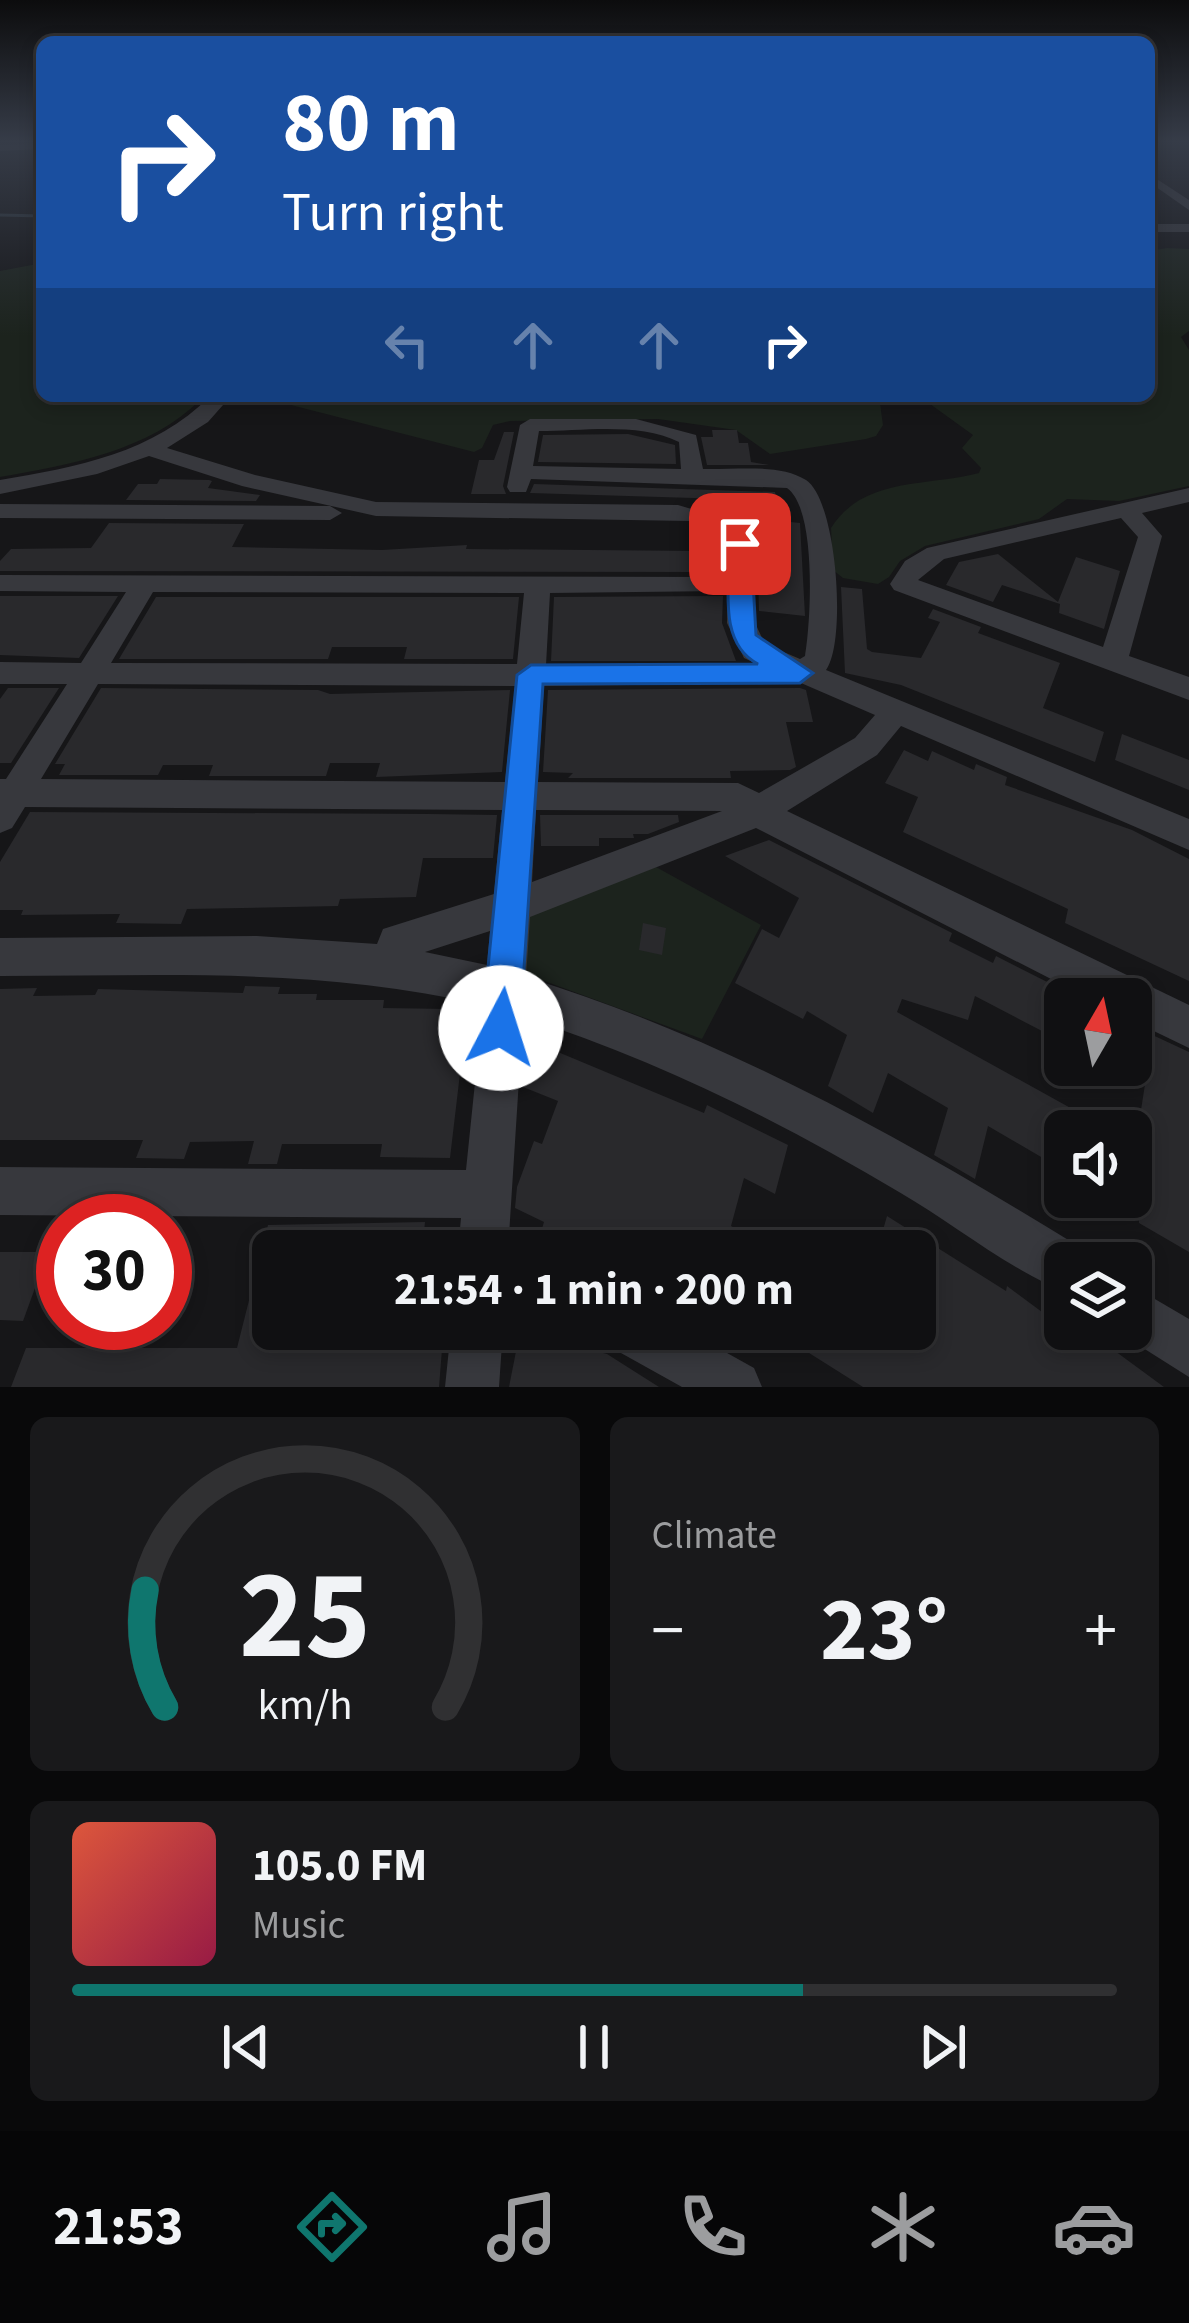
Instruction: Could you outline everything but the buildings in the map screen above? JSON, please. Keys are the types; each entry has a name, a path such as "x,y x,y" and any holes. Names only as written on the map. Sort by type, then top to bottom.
{"street":[{"path":"1155,228 1189,228"},
{"path":"0,488 82,470 145,448 188,426 214,402"},
{"path":"514,511 530,425 641,428 687,435 693,476"},
{"path":"145,448 250,482 362,506 668,512 719,524 740,544 744,637 754,651 1189,835"},
{"path":"0,673 531,675 800,673 811,668 821,652 817,520 805,490 786,479 521,472"},
{"path":"1189,495 936,553 914,567 903,584 1189,689"},
{"path":"0,511 356,513 362,506"},
{"path":"1113,661 1150,536 1126,509"},
{"path":"0,583 713,585"},
{"path":"5,801 145,583"},
{"path":"485,1230 538,584"},
{"path":"390,966 397,943 640,861 758,810 838,764 890,723 896,712"},
{"path":"5,801 728,796 1189,1027"},
{"path":"0,957 303,958 390,966 504,992 640,1040 774,1100 926,1181 1044,1254"},
{"path":"0,1191 488,1194"},
{"path":"1152,1325 1189,1350"},
{"path":"472,1387 475,1350"},
{"path":"669,1350 735,1387"}],"shaded area":[{"path":"1189,249 1189,331 1181,337 1189,350 1189,486 1119,501 1067,499 1039,519 925,546 900,561 878,584 843,578 833,570 831,528 861,499 898,486 979,473 981,468 962,448 973,435 927,402 1155,402 1155,250"},
{"path":"36,264 36,402 198,402 158,431 107,453 0,477 0,271"},
{"path":"279,402 880,402 883,425 876,436 866,439 770,454 736,430 658,419 510,421 493,425 482,448 474,452"},
{"path":"656,867 761,925 702,1039 520,972 524,917"}],"waterway":[{"path":"0,215 36,216"}],"route":[{"path":"501,1028 531,675 800,673 754,651 744,637 740,544"}]}
